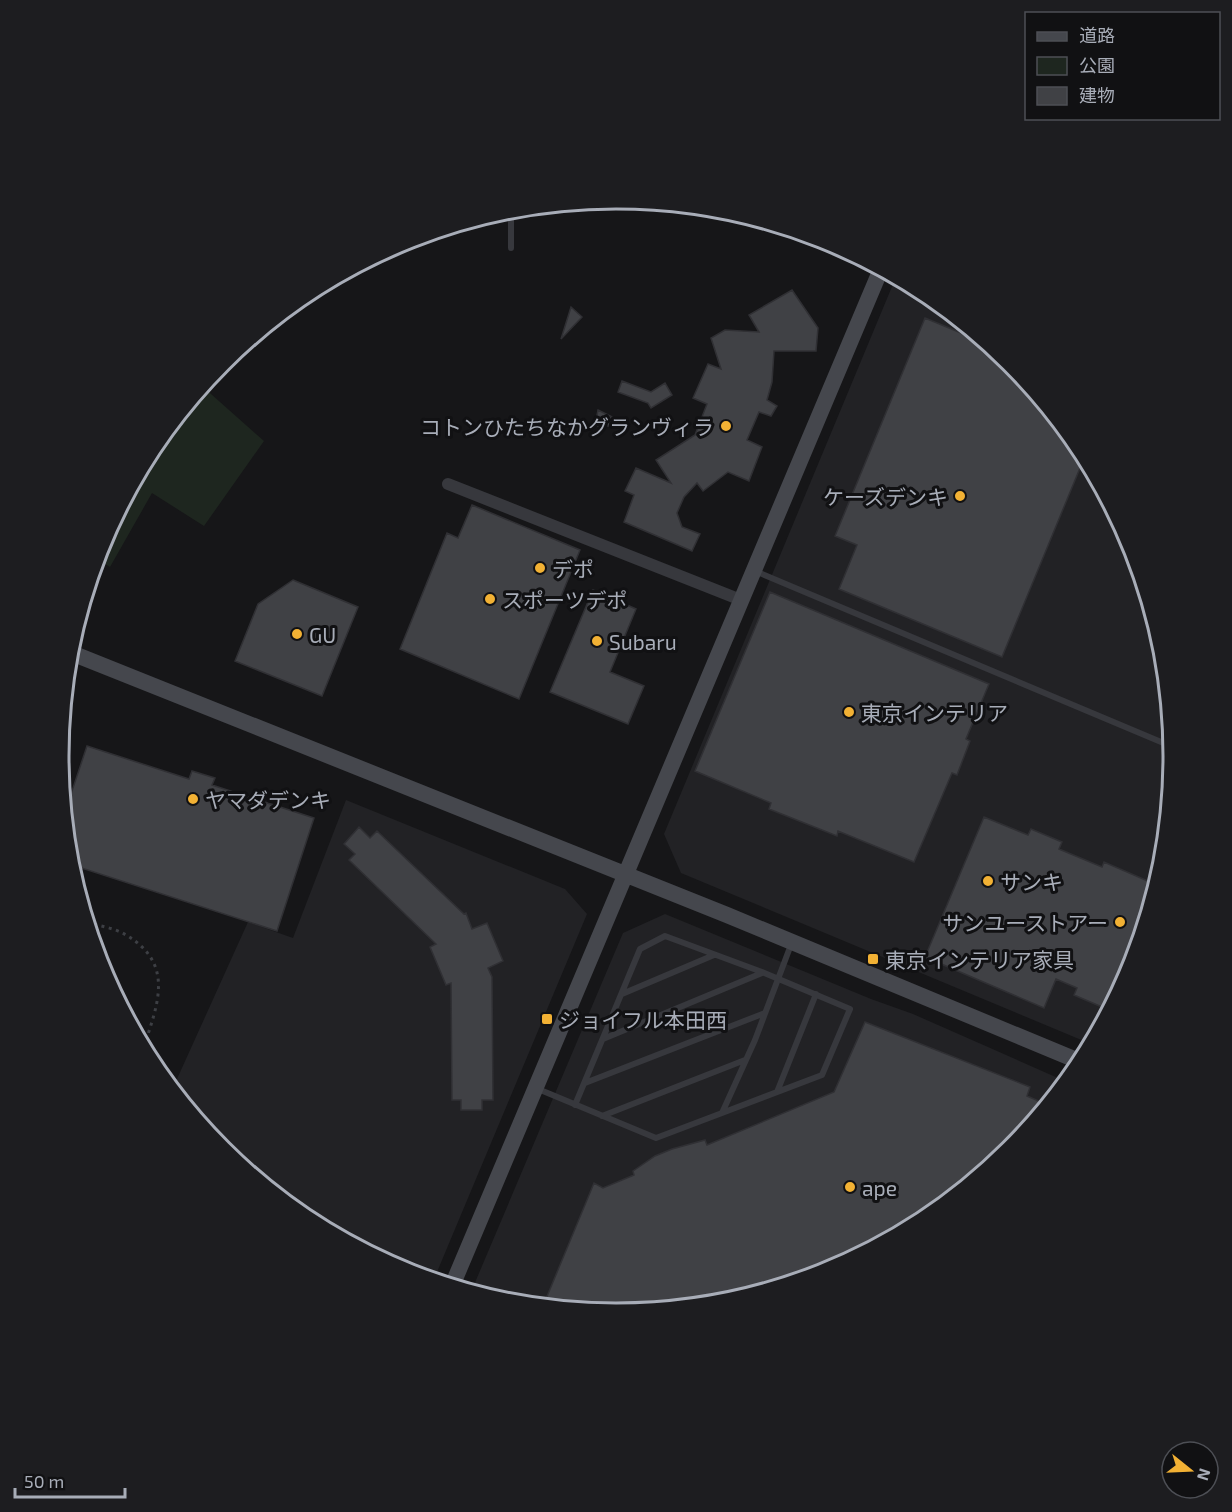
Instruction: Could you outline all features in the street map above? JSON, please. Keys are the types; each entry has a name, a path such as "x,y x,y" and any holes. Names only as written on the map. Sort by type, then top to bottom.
{"street":[{"path":"455,1278 878,276"},
{"path":"448,484 741,600"},
{"path":"79,656 793,942 1072,1058"}],"lane":[{"path":"511,220 512,248"},
{"path":"753,571 1163,743"},
{"path":"535,1088 575,1105 656,1138 822,1075 850,1009 762,972 665,936 640,949 575,1105"},
{"path":"722,1113 793,942"},
{"path":"622,994 715,955"},
{"path":"603,1040 762,972"},
{"path":"777,1092 816,994"},
{"path":"585,1083 765,1013"},
{"path":"602,1116 746,1059"}],"path":[{"path":"96,925 125,934 149,952 156,966 159,976 158,996 147,1038"}],"shaded area":[{"path":"893,284 949,322 977,345 1003,369 1050,423 1090,482 1107,514 1134,580 1152,649 1158,685 1162,720 1162,792 1152,863 1144,898 1121,965 1107,998 1083,1041 681,873 664,834"},
{"path":"346,800 565,889 587,914 437,1272 368,1244 342,1230 283,1190 229,1143 176,1081 248,922 293,938"},
{"path":"665,914 913,1014 1058,1078 1003,1143 949,1190 890,1230 858,1247 792,1274 723,1292 652,1302 580,1302 509,1292 474,1284 623,933"}],"green space":[{"path":"208,392 264,441 204,526 152,493 110,567 105,563 125,514 142,482 182,423"}],"building":[{"name":"コトンひたちなかグランヴィラ","path":"792,290 818,328 816,351 774,351 772,382 767,400 777,406 771,416 759,412 747,440 762,447 749,481 728,472 703,491 697,483 684,497 677,513 682,527 700,534 692,551 624,522 634,495 625,491 636,468 671,483 656,460 695,435 707,404 693,398 708,364 721,369 711,338 725,330 759,332 749,315"},
{"path":"571,307 582,317 561,339"},
{"name":"ケーズデンキ","path":"925,318 964,334 1003,369 1050,423 1080,467 1002,657 839,589 857,545 835,536"},
{"path":"622,381 651,392 665,383 672,395 651,408 648,403 618,392"},
{"path":"598,410 630,426 595,426"},
{"name":"スポーツデポ","path":"472,505 580,550 519,699 400,649 447,533 458,538"},
{"name":"GU","path":"293,580 358,607 322,696 235,661 258,604"},
{"name":"Subaru","path":"593,590 636,609 610,672 644,686 628,724 550,692"},
{"name":"東京インテリア","path":"770,592 989,684 966,739 970,741 957,775 952,773 914,862 838,831 837,836 769,809 771,803 695,771"},
{"path":"87,746 189,779 192,771 215,778 212,785 314,818 277,931 81,868 70,796"},
{"path":"984,817 1028,835 1031,829 1062,842 1059,849 1102,867 1104,862 1148,881 1134,932 1102,1007 1074,995 1077,988 1056,979 1044,1008 925,957"},
{"path":"359,827 370,838 377,831 464,914 466,913 472,929 487,923 503,961 488,968 492,977 493,1100 482,1100 482,1110 461,1110 461,1100 452,1100 451,983 446,985 430,947 436,944 349,860 355,854 344,844"},
{"path":"865,1022 1030,1087 1027,1096 1040,1101 1003,1143 949,1190 890,1230 825,1261 758,1284 687,1298 616,1303 546,1298 594,1183 603,1188 634,1175 633,1171 655,1156 705,1140 707,1145 834,1092"}],"place":[{"name":"コトンひたちなかグランヴィラ","path":"726,426"},
{"name":"ケーズデンキ","path":"960,496"},
{"name":"デポ","path":"540,568"},
{"name":"スポーツデポ","path":"490,599"},
{"name":"GU","path":"297,634"},
{"name":"Subaru","path":"597,641"},
{"name":"東京インテリア","path":"849,712"},
{"name":"ヤマダデンキ","path":"193,799"},
{"name":"サンキ","path":"988,881"},
{"name":"サンユーストアー","path":"1120,922"},
{"name":"東京インテリア家具","path":"873,959"},
{"name":"ジョイフル本田西","path":"547,1019"},
{"name":"ape","path":"850,1187"}]}
